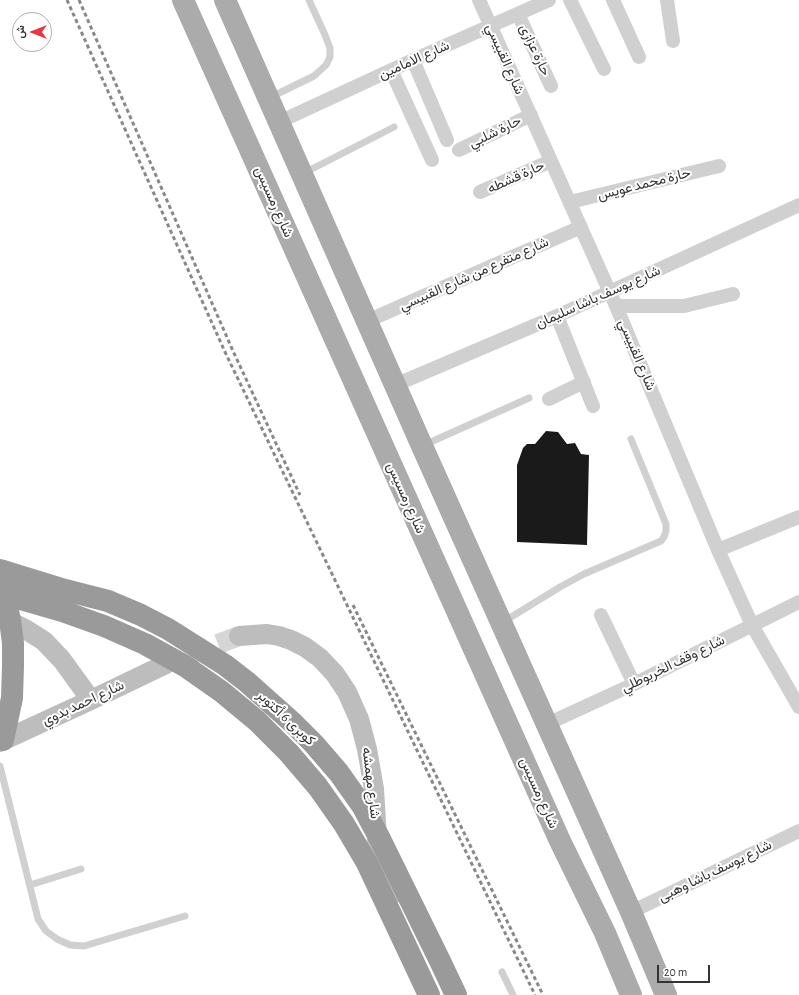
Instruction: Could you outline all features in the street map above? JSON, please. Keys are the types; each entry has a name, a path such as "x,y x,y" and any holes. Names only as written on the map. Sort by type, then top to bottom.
{"highway":[{"name":"كوبرى 6 أكتوبر","path":"0,570 65,590 108,601 141,615 196,646 225,665 247,682 293,723 314,744 339,773 363,807 456,995"},
{"path":"2,741 12,698 13,666 12,643 5,618 0,578 112,609 136,619 186,646 236,678 261,699 285,722 329,774 349,801 384,858 447,995"},
{"name":"كوبرى 6 أكتوبر","path":"0,593 62,611 104,626 145,644 185,666 222,692 257,721 289,753 318,787 344,824 367,863 429,995"}],"main road":[{"name":"شارع رمسيس","path":"183,0 560,841 605,933 631,995"},
{"path":"225,0 422,446 631,912 666,995"},
{"path":"5,618 44,641 62,660 91,700"},
{"name":"شارع مهمشه","path":"239,636 267,634 291,640 305,647 320,658 335,674 347,692 359,719 368,750 374,789 378,855 382,870 440,995"},
{"name":"شارع احمد بدوي","path":"2,741 166,664"}],"street":[{"name":"شارع القبيسي","path":"478,0 610,292 718,550 752,625 799,707"},
{"name":"شارع الامامين","path":"279,122 413,60 549,0"},
{"path":"570,0 604,69"},
{"path":"613,0 638,56"},
{"path":"667,0 673,41"},
{"name":"حارة عزازى","path":"518,14 551,86"},
{"path":"413,60 447,140"},
{"path":"391,70 432,160"},
{"name":"حارة شلبي","path":"459,150 530,114"},
{"name":"حارة قشطه","path":"480,192 551,161"},
{"name":"حارة محمد عويس","path":"570,202 719,166"},
{"name":"شارع يوسف باشا سليمان","path":"395,385 557,316 799,205"},
{"name":"شارع متفرع من شارع القبيسي","path":"367,321 581,227"},
{"path":"616,306 684,306 733,294"},
{"path":"557,316 593,406"},
{"path":"549,400 584,382"},
{"path":"718,550 799,517"},
{"name":"شارع وقف الخربوطلي","path":"546,724 634,684 799,602"},
{"path":"601,615 634,684"},
{"name":"شارع يوسف باشا وهبى","path":"631,912 799,831"}],"lane":[{"path":"269,98 314,76 326,65 330,57 330,48 309,0"},
{"path":"302,174 394,127"},
{"path":"422,446 529,398"},
{"path":"501,623 584,574 661,541 664,537 666,524 631,439"},
{"path":"0,766 38,919 46,931 57,939 70,945 84,946 185,916"},
{"path":"30,885 81,869"},
{"path":"502,972 513,995"}],"building":[{"path":"546,431 558,432 567,444 575,443 581,454 589,455 587,545 517,542 517,465 523,448 527,444 535,444"}],"tunnel":[{"path":"190,655 239,636"}],"railway":[{"path":"67,0 225,352 535,995"},
{"path":"79,0 233,351 300,495"},
{"path":"353,605 543,995"}]}
